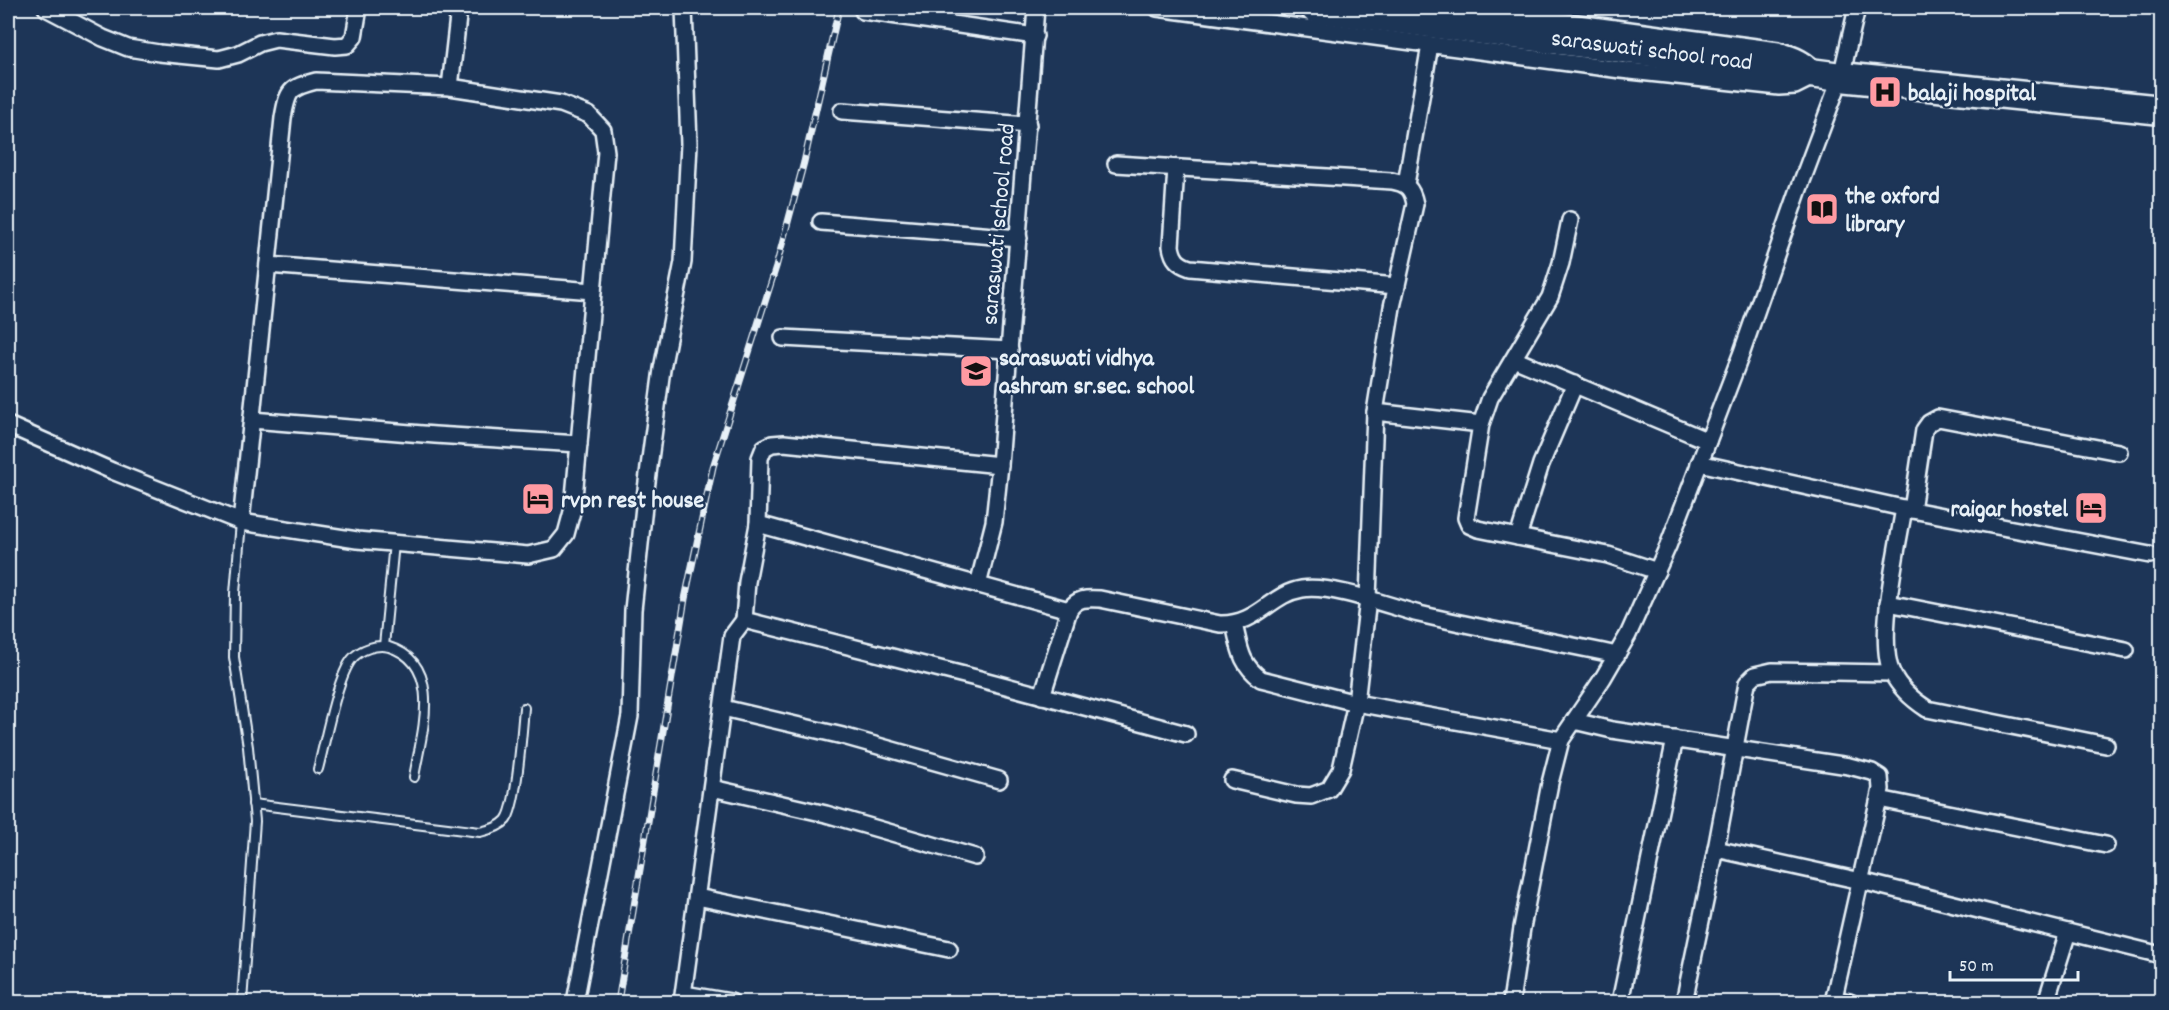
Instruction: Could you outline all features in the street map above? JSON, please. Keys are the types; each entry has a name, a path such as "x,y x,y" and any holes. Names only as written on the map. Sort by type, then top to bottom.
{"highway":[{"path":"1316,8 1830,76 2162,110"}],"street":[{"path":"46,8 103,38 128,48 219,59 276,39 335,46 347,45 354,37 359,8"},
{"path":"450,87 459,8"},
{"path":"575,1002 630,716 633,610 645,496 662,369 683,262 689,144 684,8"},
{"name":"saraswati school road","path":"978,585 994,522 1000,465 1036,8"},
{"name":"saraswati school road","path":"1157,8 1621,70 1779,87 1795,86 1830,76"},
{"path":"1446,8 1555,20 1778,51 1798,56 1830,76"},
{"path":"1511,1002 1526,905 1550,783 1561,740 1617,655 1657,571 1708,441 1830,76 1857,8"},
{"path":"862,11 1035,36"},
{"path":"1406,184 1430,45"},
{"path":"8,425 112,471 241,522 357,540 528,555 554,549 566,534 573,508 606,152 603,129 589,115 561,104 450,87 316,81 295,86 286,98 241,522"},
{"path":"842,111 1028,125"},
{"path":"1116,164 1392,182 1406,184 1413,191 1415,204 1396,286 1376,412 1368,599 1356,703 1341,769 1329,789 1311,796 1232,780"},
{"path":"1176,168 1171,246 1173,257 1181,265 1190,268 1396,286"},
{"path":"1570,220 1561,262 1550,297 1490,398 1481,424 1466,518 1469,525 1478,529 1608,555 1657,571"},
{"path":"821,222 1018,237"},
{"path":"268,265 593,291"},
{"path":"783,338 1010,350"},
{"path":"1514,358 1708,441"},
{"path":"1518,537 1541,464 1575,384"},
{"path":"1376,412 1481,424"},
{"path":"2106,745 1927,709 1910,698 1892,673 1886,651 1888,603 1924,430 1929,423 1938,418 2119,452"},
{"path":"252,420 579,444"},
{"path":"731,1002 683,998 732,636 744,620 747,582 758,524 760,458 764,448 772,444 784,443 1000,465"},
{"path":"1700,463 1908,509 2150,555"},
{"path":"758,524 1069,610"},
{"path":"1042,696 1069,610 1074,602 1085,598 1100,599 1220,624 1234,624 1248,619 1281,597 1302,589 1323,589 1417,613 1617,655"},
{"path":"1888,603 2126,650"},
{"path":"744,620 1186,734"},
{"path":"1234,624 1242,657 1249,669 1261,679 1356,703 1561,740"},
{"path":"1684,1002 1747,683 1755,675 1772,671 1892,673"},
{"path":"723,708 843,736 999,780"},
{"path":"1574,721 1612,730 1849,766 1872,772 1880,777 1879,799 1833,1001 1850,1002"},
{"path":"1620,1002 1675,739"},
{"path":"712,788 826,814 975,857"},
{"path":"1879,799 2106,845"},
{"path":"1716,849 1860,881 2157,954 2162,958"},
{"path":"697,897 949,949"},
{"path":"2046,1002 2068,932"}],"lane":[{"path":"241,522 235,593 234,657 249,747 255,821 242,1002"},
{"path":"384,646 394,543"},
{"path":"318,769 341,681 352,658 368,648 384,646 401,651 416,664 425,685 424,720 414,777"},
{"path":"253,804 480,832 492,829 506,819 514,795 524,708"}],"railway":[{"path":"618,1002 685,599 713,467 776,267 804,162 839,8"}],"place":[{"name":"balaji hospital","path":"1885,92"},
{"name":"the oxford library","path":"1822,209"},
{"name":"saraswati vidhya ashram sr.sec. school","path":"976,371"},
{"name":"rvpn rest house","path":"538,499"},
{"name":"raigar hostel","path":"2091,508"}]}
